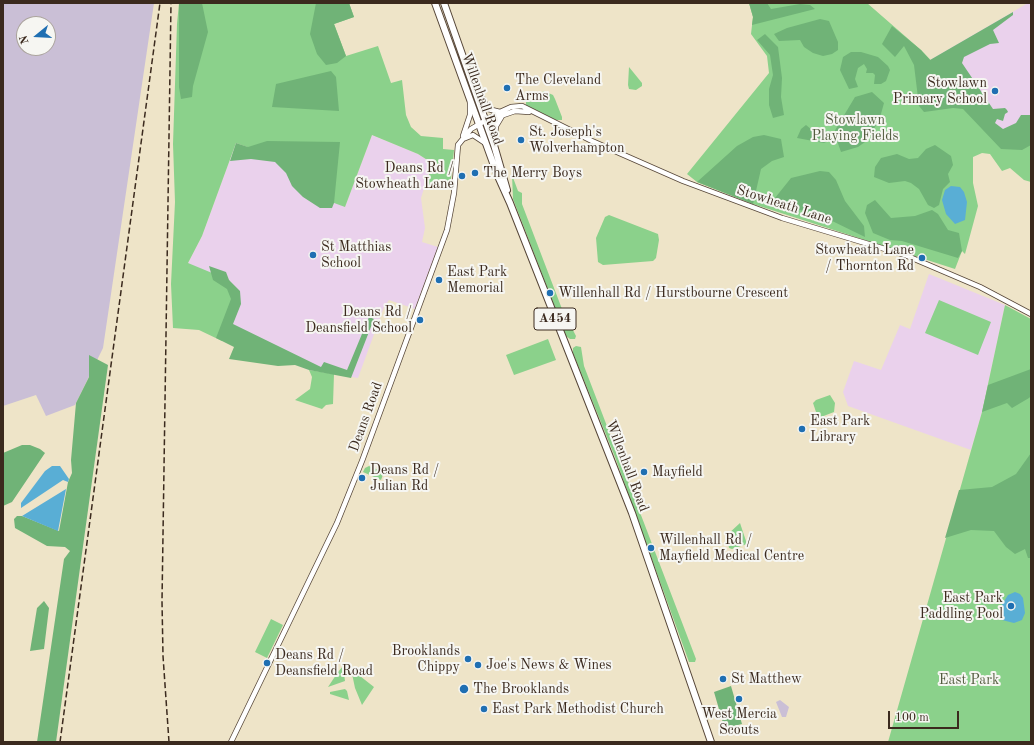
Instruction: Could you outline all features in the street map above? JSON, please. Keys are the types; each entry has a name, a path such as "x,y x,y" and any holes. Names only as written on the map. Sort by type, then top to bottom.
{"highway":[{"name":"Willenhall Road","path":"435,3 497,174 510,203 632,513 711,742"},
{"name":"Willenhall Road","path":"444,3 466,69 494,144 510,203"}],"street":[{"path":"466,69 488,109 492,112 501,114 496,126 494,144"},
{"name":"Deans Road","path":"231,742 247,712 337,523 415,318 447,230 454,193 458,145 462,139 470,115 470,102"},
{"name":"Stowheath Lane","path":"478,124 516,106 522,106 592,141 689,184 782,218 904,255 980,287 1031,314"},
{"path":"462,139 471,128 478,124"},
{"path":"462,139 472,136 486,144"}],"shaded area":[{"path":"3,3 154,3 103,348 75,405 46,416 36,395 3,406"},
{"name":"Stowlawn Primary School","path":"1028,3 1031,3 1031,121 1005,137 930,60"},
{"name":"St Matthias School","path":"372,135 418,154 432,163 421,198 425,228 422,242 438,247 415,309 389,300 384,307 358,378 309,370 223,337 188,263 202,236 236,143 301,166 345,207"},
{"path":"929,274 1005,305 982,412 971,450 848,406 843,392 854,361 881,370 900,325 910,329"},
{"path":"780,700 789,707 786,717 782,717 776,702"}],"green space":[{"path":"179,3 349,3 354,17 334,24 346,56 378,46 391,83 402,80 406,115 411,127 421,136 443,138 443,149 454,150 450,188 426,186 432,163 418,154 372,135 345,207 307,193 301,166 236,143 202,236 188,263 229,280 237,300 222,341 199,330 173,328 171,284 175,202 173,144"},
{"path":"179,3 202,3 208,32 193,86 192,97 181,99 179,87"},
{"path":"316,3 349,3 354,17 334,24 346,56 337,63 326,65 317,54 310,34"},
{"name":"Stowlawn Playing Fields","path":"749,3 867,3 921,50 1005,137 1031,121 1031,182 1024,180 1010,168 1002,171 990,154 982,153 973,157 973,183 978,206 965,254 962,251 955,269 753,204 697,182 687,174 769,73 767,56 751,34 753,17"},
{"path":"749,3 767,3 771,9 800,4 810,5 815,9 752,25 753,17"},
{"path":"1013,12 1013,15 993,30 999,43 990,44 964,57 962,63 993,109 1005,108 1007,110 1008,112 1005,114 1003,121 997,119 995,123 1003,129 1016,123 1021,115 1031,115 1031,145 1022,150 1001,149 963,109 953,108 924,112 919,106 914,65 904,46 895,57 882,44 892,26 921,50 930,60"},
{"path":"820,19 829,21 838,42 838,50 832,54 823,56 813,53 804,47 800,40 779,41 774,34 787,28"},
{"path":"765,34 778,47 782,78 781,97 784,115 773,118 769,105 769,89 773,75 770,55 757,40"},
{"path":"851,52 861,52 878,57 888,66 890,70 886,81 881,84 874,84 875,75 873,73 866,73 867,69 864,64 858,68 855,79 858,87 849,89 840,70 843,57"},
{"path":"629,67 642,83 642,86 636,90 629,89"},
{"path":"331,71 336,77 339,111 272,107 276,84"},
{"path":"544,91 553,95 562,120 556,120 526,106 526,101"},
{"path":"872,92 884,103 879,121 865,142 858,147 841,152 834,132 855,97"},
{"path":"806,125 812,130 828,131 828,141 824,143 797,138 801,129"},
{"path":"764,135 781,139 784,157 772,161 761,169 753,204 697,182 737,146 753,137"},
{"path":"267,141 340,142 334,203 332,208 320,208 303,197 292,186 286,173 275,162 251,159 230,161 236,143 248,147"},
{"path":"935,145 951,156 953,165 948,174 950,182 943,189 939,205 934,208 928,205 919,189 911,183 905,181 889,183 874,177 875,167 881,158 897,154 909,159 918,158 926,149"},
{"path":"820,171 829,172 836,180 845,201 864,226 865,237 826,218 774,202 775,198 791,178"},
{"path":"512,175 518,191 522,193 522,204 562,309 576,336 575,339 570,339 566,336 513,199"},
{"path":"875,200 891,218 915,216 932,210 938,214 948,230 959,233 962,251 958,258 902,241 890,240 873,233 865,213 867,205"},
{"path":"609,215 658,234 659,240 656,258 653,261 603,265 598,262 596,238 605,217"},
{"path":"209,266 226,272 229,280 240,291 241,304 233,324 321,367 324,362 347,370 369,317 374,319 351,378 309,370 295,365 278,366 229,359 234,347 216,338 231,299 227,289 213,280"},
{"path":"939,300 991,322 978,355 925,333"},
{"name":"East Park","path":"1005,305 1031,319 1031,742 888,742 982,412"},
{"path":"548,339 556,360 514,375 506,355"},
{"path":"576,346 581,347 584,366 696,659 695,662 689,662 615,457 573,353 573,348"},
{"path":"89,355 108,365 56,742 37,742 64,559 70,551 65,547 47,546 15,528 14,519 17,516 22,516 59,531 68,482 72,473 71,460 76,403 89,377"},
{"path":"1031,369 1031,396 1029,398 1012,408 1007,403 982,412 988,385"},
{"path":"309,370 334,374 333,404 326,405 322,409 295,400 310,389 312,377"},
{"path":"830,395 835,403 834,412 821,417 817,415 813,403 816,400"},
{"path":"22,445 30,445 45,453 12,502 3,506 3,453"},
{"path":"1031,453 1031,558 1028,558 1025,549 1015,554 1006,547 994,531 971,530 945,538 959,490 992,487 1016,474"},
{"path":"369,466 384,472 381,480 363,472 365,468"},
{"path":"740,523 747,544 732,549 729,548 727,535"},
{"path":"44,601 49,608 44,649 30,651 37,608"},
{"path":"271,619 283,625 267,658 255,652"},
{"path":"343,666 345,681 328,687 338,672"},
{"path":"351,669 374,687 362,705 355,688"},
{"path":"731,686 742,724 721,729 723,723 714,692"},
{"path":"345,689 349,700 330,694 330,692"}],"water":[{"path":"951,186 960,187 964,192 967,202 965,220 955,224 946,214 942,200 945,190"},
{"path":"52,466 60,466 69,479 68,482 63,480 21,508 21,503 45,471"},
{"path":"66,489 58,531 22,516"},
{"name":"East Park Paddling Pool","path":"1015,592 1020,594 1023,598 1025,613 1022,620 1014,623 1002,620 998,611 1008,595"}],"railway":[{"path":"60,742 160,3"},
{"path":"169,742 163,656 162,601 171,3"}],"place":[{"name":"The Cleveland Arms","path":"507,88"},
{"name":"Stowlawn Primary School","path":"995,91"},
{"name":"St. Joseph's Wolverhampton","path":"521,140"},
{"name":"The Merry Boys","path":"475,173"},
{"name":"Deans Rd / Stowheath Lane","path":"462,176"},
{"name":"St Matthias School","path":"313,255"},
{"name":"Stowheath Lane / Thornton Rd","path":"922,258"},
{"name":"East Park Memorial","path":"439,280"},
{"name":"Willenhall Rd / Hurstbourne Crescent","path":"550,293"},
{"name":"Deans Rd / Deansfield School","path":"420,320"},
{"name":"East Park Library","path":"802,429"},
{"name":"Mayfield","path":"644,472"},
{"name":"Deans Rd / Julian Rd","path":"362,478"},
{"name":"Willenhall Rd / Mayfield Medical Centre","path":"651,548"},
{"name":"East Park Paddling Pool","path":"1011,606"},
{"name":"Brooklands Chippy","path":"468,659"},
{"name":"Deans Rd / Deansfield Road","path":"267,663"},
{"name":"Joe's News & Wines","path":"478,665"},
{"name":"St Matthew","path":"723,679"},
{"name":"The Brooklands","path":"464,689"},
{"name":"West Mercia Scouts","path":"739,699"},
{"name":"East Park Methodist Church","path":"484,709"}]}
